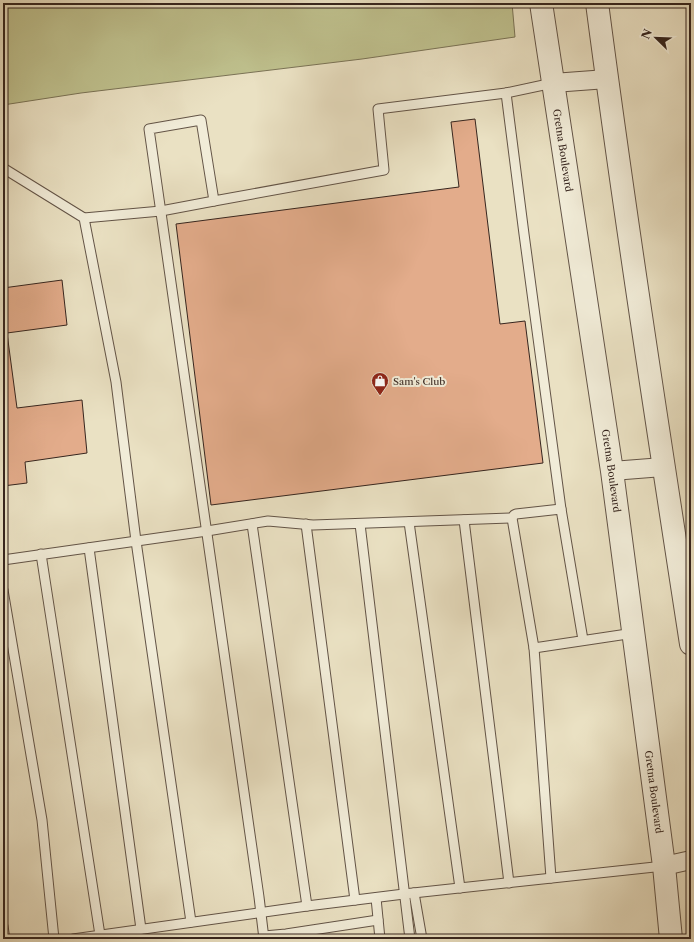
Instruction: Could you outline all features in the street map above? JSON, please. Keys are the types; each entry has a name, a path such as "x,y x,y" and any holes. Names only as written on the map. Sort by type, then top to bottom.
{"street":[{"name":"Gretna Boulevard","path":"541,3 612,471 664,866 671,939"},
{"path":"597,3 664,467 687,588 691,644"},
{"path":"553,82 607,79"},
{"path":"612,471 664,467"},
{"path":"664,866 691,860"}],"lane":[{"path":"3,168 84,218 161,211 214,200 384,170 378,109 506,93 553,82"},
{"path":"506,93 561,509 584,640"},
{"path":"214,200 201,120 149,129 264,937 286,936 378,920"},
{"path":"84,218 116,382 136,541 191,922"},
{"path":"3,560 268,521 313,525 464,520 512,518 516,514 561,509"},
{"path":"512,518 534,648 551,878"},
{"path":"464,520 509,883"},
{"path":"409,522 460,888"},
{"path":"252,524 306,906"},
{"path":"306,524 355,900"},
{"path":"360,524 410,939"},
{"path":"89,548 141,929"},
{"path":"41,554 100,935"},
{"path":"3,590 42,820 54,939"},
{"path":"534,648 634,633"},
{"path":"73,939 100,935 119,936 141,929 306,906 664,866"},
{"path":"414,893 422,939"},
{"path":"376,898 380,939"},
{"path":"3,926 5,939"}],"green space":[{"path":"3,3 512,3 515,37 362,59 81,93 3,105"}],"building":[{"path":"475,119 500,324 525,321 543,463 211,505 176,224 459,187 451,122"},
{"path":"62,280 67,325 7,333 17,408 82,400 87,453 25,462 27,483 3,486 3,288"}],"place":[{"name":"Sam's Club","path":"380,396"}]}
